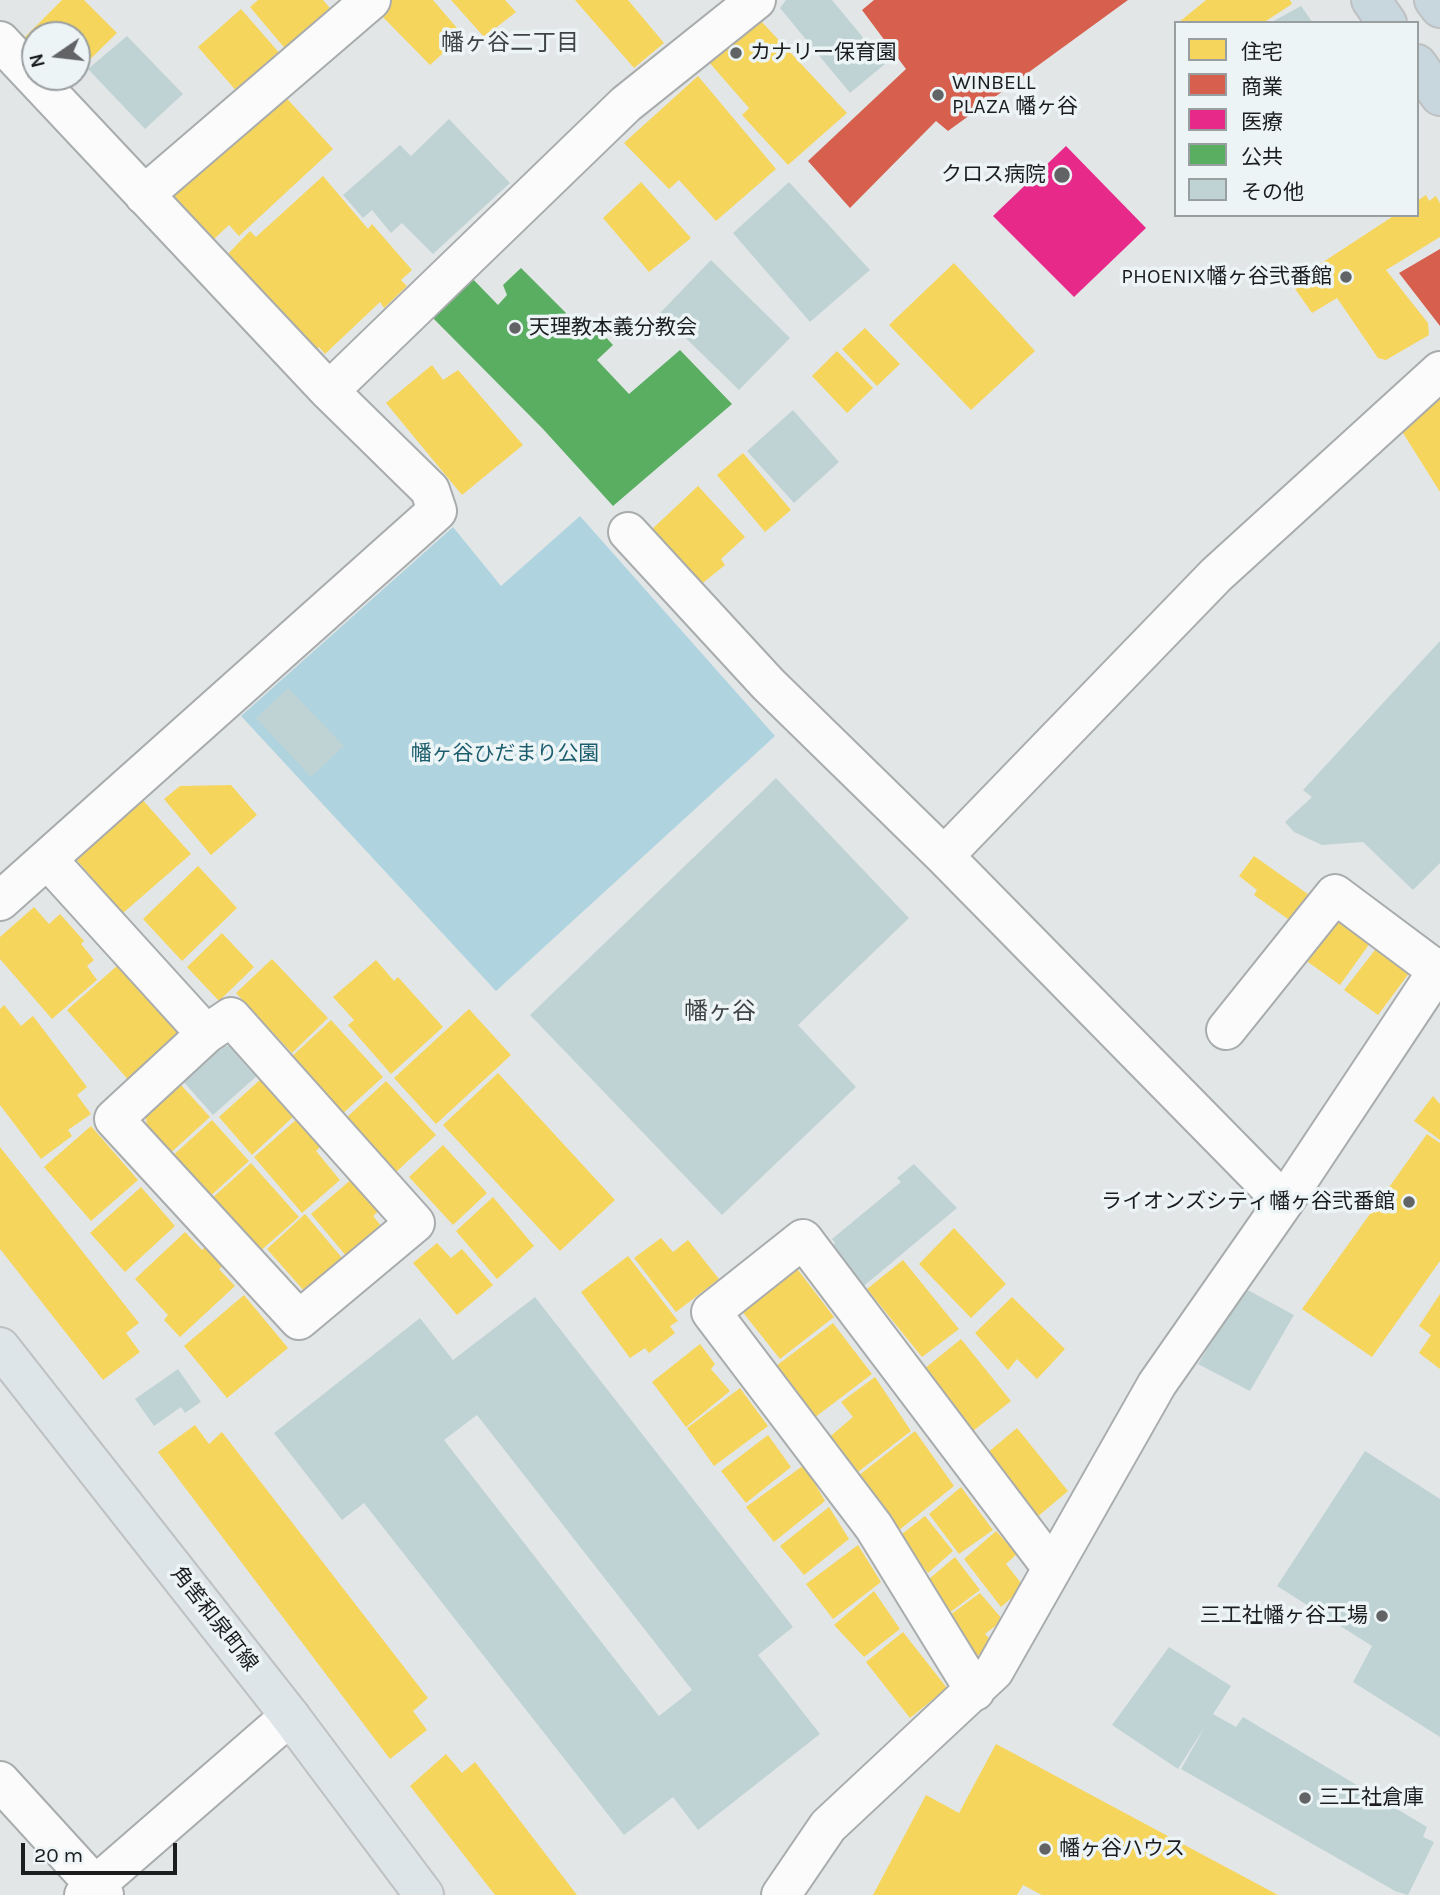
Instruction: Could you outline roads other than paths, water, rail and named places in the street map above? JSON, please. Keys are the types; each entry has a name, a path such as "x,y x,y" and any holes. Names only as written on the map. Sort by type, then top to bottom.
{"highway":[{"path":"1371,0 1386,21"},
{"path":"1434,0 1440,8"},
{"path":"1419,68 1440,96"}],"main road":[{"name":"角筈和泉町線","path":"0,1347 290,1716 424,1895"}],"street":[{"path":"329,391 626,104 756,0"},
{"path":"144,195 354,5"},
{"path":"0,41 329,391 430,490 437,511 0,901"},
{"path":"944,856 1216,575 1440,372"},
{"path":"628,532 768,684 944,856 1284,1202"},
{"path":"47,859 206,1034"},
{"path":"781,1895 828,1826 995,1671 1157,1384 1284,1202 1439,969 1335,894 1226,1030"},
{"path":"231,1017 415,1223 299,1320 114,1119 206,1034 231,1017"},
{"path":"975,1691 874,1527 710,1312 803,1240 1052,1568"},
{"path":"0,1781 94,1892 290,1716"}],"place":[{"name":"カナリー保育園","path":"736,53"},
{"name":"WINBELL PLAZA 幡ヶ谷","path":"938,95"},
{"name":"クロス病院","path":"1062,175"},
{"name":"PHOENIX幡ヶ谷弐番館","path":"1346,277"},
{"name":"天理教本義分教会","path":"515,328"},
{"name":"ライオンズシティ幡ヶ谷弐番館","path":"1409,1202"},
{"name":"三工社幡ヶ谷工場","path":"1382,1616"},
{"name":"三工社倉庫","path":"1305,1798"},
{"name":"幡ヶ谷ハウス","path":"1045,1849"}],"district":[{"name":"幡ヶ谷二丁目","path":"510,43"},
{"name":"幡ヶ谷","path":"720,1012"}],"park label":[{"name":"幡ヶ谷ひだまり公園","path":"505,754"}]}
